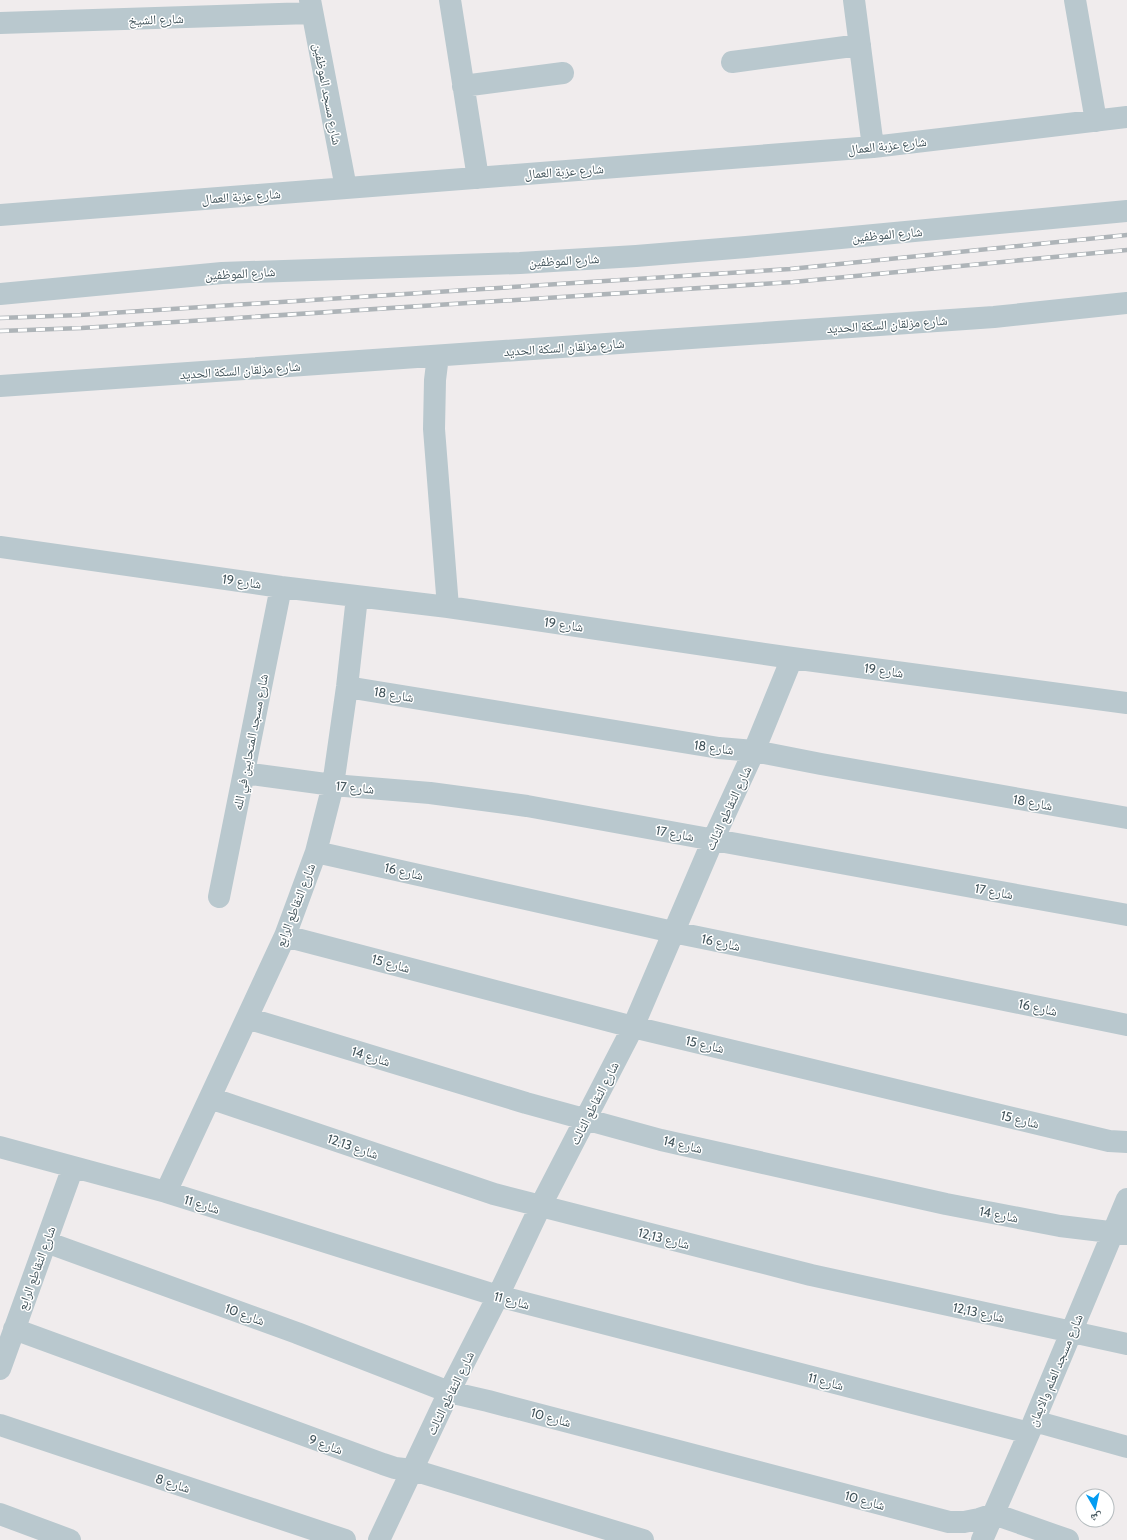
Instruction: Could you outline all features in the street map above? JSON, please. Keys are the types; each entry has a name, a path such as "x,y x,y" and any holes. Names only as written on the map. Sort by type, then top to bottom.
{"street":[{"path":"450,0 478,178"},
{"path":"854,0 874,147"},
{"path":"1075,0 1096,121"},
{"name":"شارع الشيخ","path":"0,23 311,6"},
{"name":"شارع مسجد الموظفين","path":"311,6 346,188"},
{"path":"732,62 860,45"},
{"path":"463,86 564,73"},
{"name":"شارع عزبة العمال","path":"0,214 874,147 1127,116"},
{"name":"شارع الموظفين","path":"0,294 222,273 520,263 660,254 754,247 1127,211"},
{"name":"شارع مزلقان السكة الحديد","path":"0,386 994,317 1127,304"},
{"path":"438,356 435,380 434,429 448,607"},
{"name":"شارع 19","path":"0,546 281,587 448,607 792,658 1127,703"},
{"name":"شارع مسجد المتحابين في الله","path":"219,897 281,587"},
{"name":"شارع التقاطع الرابع","path":"166,1192 285,936 316,852 333,785 347,687 356,597"},
{"name":"شارع التقاطع الثالث","path":"378,1540 413,1470 449,1392 498,1296 540,1206 633,1027 713,840 754,751 792,658"},
{"name":"شارع 18","path":"347,687 719,748 754,751 1127,818"},
{"name":"شارع 17","path":"244,773 333,785 430,793 527,806 1127,915"},
{"name":"شارع 16","path":"316,852 673,932 1127,1025"},
{"name":"شارع 15","path":"285,936 633,1027 1109,1141 1127,1142"},
{"name":"شارع 14","path":"247,1018 526,1103 661,1140 946,1204 1060,1226 1120,1233"},
{"name":"شارع 12,13","path":"210,1098 494,1194 811,1275 1127,1344"},
{"name":"شارع 11","path":"0,1147 166,1192 498,1296 1031,1427 1127,1447"},
{"name":"شارع التقاطع الرابع","path":"0,1369 73,1167"},
{"name":"شارع مسجد العلم والايمان","path":"982,1540 1071,1332 1120,1233 1127,1199"},
{"name":"شارع 10","path":"46,1242 297,1333 449,1392 949,1522 964,1522 994,1514"},
{"name":"شارع 9","path":"14,1330 383,1464 395,1468 413,1470 643,1540"},
{"name":"شارع 8","path":"0,1425 345,1540"},
{"path":"0,1514 70,1540"},
{"path":"994,1514 1068,1540"}],"railway":[{"path":"0,318 80,315 790,269 1127,235"},
{"path":"0,331 82,328 793,282 1127,250"}]}
